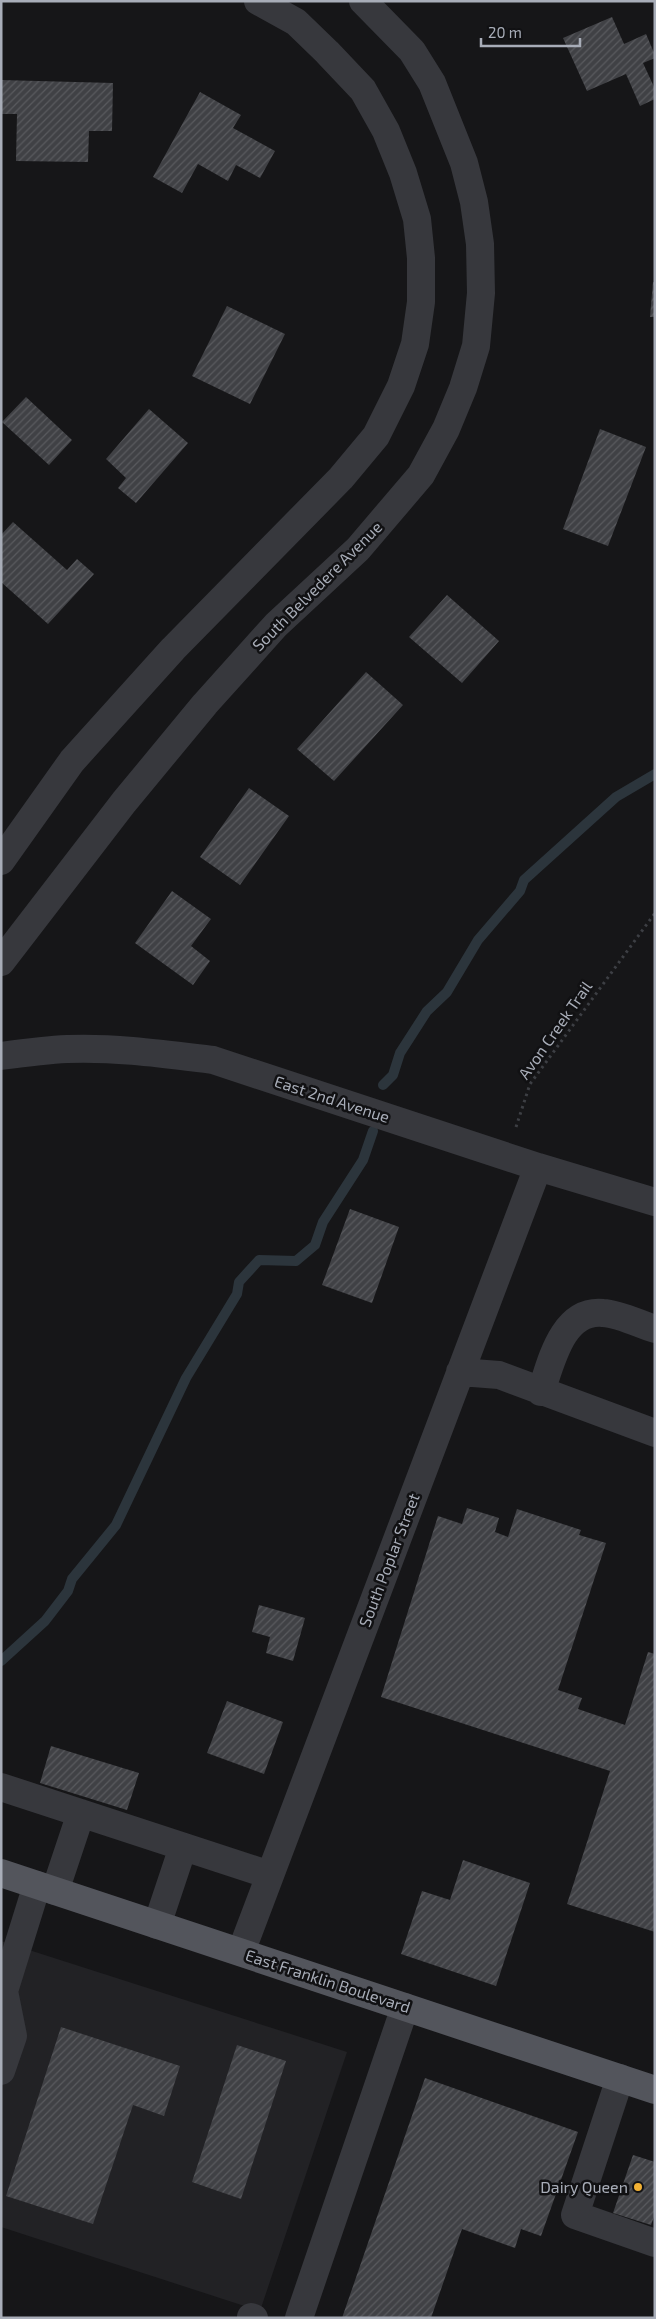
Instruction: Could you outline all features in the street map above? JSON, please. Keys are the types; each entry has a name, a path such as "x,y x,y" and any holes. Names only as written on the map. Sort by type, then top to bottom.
{"main road":[{"name":"East Franklin Boulevard","path":"1,1873 655,2090"}],"street":[{"path":"1,861 72,761 173,649 341,478 376,436 401,386 415,344 421,302 421,258 417,218 403,173 386,131 363,90 327,52 296,22 258,1"},
{"name":"South Belvedere Avenue","path":"1,962 124,802 205,704 276,625 358,549 421,474 446,429 463,388 476,346 481,293 480,244 474,202 464,163 432,83 417,59 391,28 363,1"},
{"name":"East 2nd Avenue","path":"1,1056 66,1049 104,1049 213,1060 538,1167 655,1202"},
{"name":"South Poplar Street","path":"241,1952 538,1167"},
{"path":"542,1392 557,1348 569,1327 582,1315 602,1313 655,1329"},
{"path":"460,1372 499,1375 655,1433"},
{"path":"1,1787 270,1875"},
{"path":"1,2071 13,2036 4,1991 46,1888 81,1813"},
{"path":"157,1925 183,1847"},
{"path":"299,2318 405,2007"},
{"path":"620,2078 575,2216 655,2244"}],"path":[{"name":"Avon Creek Trail","path":"538,1167 514,1141 530,1084 655,913"}],"shaded area":[{"path":"1,1941 347,2052 260,2311 1,2227"}],"building":[{"path":"612,17 624,44 646,34 655,55 655,58 643,63 655,89 655,99 640,106 626,74 587,91 563,38"},
{"path":"1,80 113,83 112,131 89,131 88,162 16,161 17,114 1,114"},
{"path":"200,92 241,115 233,128 275,151 260,178 236,165 228,181 198,164 182,193 153,177"},
{"path":"653,282 655,282 655,317 650,317"},
{"path":"227,306 285,334 250,404 192,376"},
{"path":"26,397 72,440 49,465 2,422"},
{"path":"149,409 188,443 136,503 118,488 126,478 106,459"},
{"path":"600,429 646,447 608,546 563,529"},
{"path":"13,522 67,570 77,559 94,574 48,624 1,582 1,535"},
{"path":"447,595 499,641 462,683 409,637"},
{"path":"366,672 403,705 334,781 297,749"},
{"path":"249,788 289,816 240,885 200,857"},
{"path":"172,891 211,919 191,946 210,961 193,985 135,943"},
{"path":"350,1209 399,1227 372,1303 322,1285"},
{"path":"467,1508 499,1518 495,1532 508,1537 517,1509 581,1530 579,1535 606,1543 558,1690 582,1698 578,1709 625,1725 648,1652 655,1654 655,1932 567,1904 610,1771 381,1697 438,1516 462,1524"},
{"path":"259,1605 305,1618 293,1661 266,1653 270,1637 252,1632"},
{"path":"227,1701 283,1722 264,1774 207,1753"},
{"path":"51,1746 139,1773 127,1810 40,1783"},
{"path":"463,1860 530,1883 496,1986 401,1954 422,1891 450,1900"},
{"path":"61,2027 180,2066 164,2116 133,2105 93,2224 6,2196"},
{"path":"237,2045 286,2061 241,2199 192,2182"},
{"path":"425,2078 578,2132 541,2236 521,2229 515,2248 462,2229 431,2318 342,2318"},
{"name":"Dairy Queen","path":"633,2155 655,2162 655,2214 651,2225 613,2213"}],"waterway":[{"path":"383,1085 393,1075 400,1053 427,1011 447,992 478,940 520,891 524,880 616,797 655,774"},
{"path":"1,1661 45,1621 68,1591 72,1579 116,1525 186,1378 237,1294 239,1282 259,1260 296,1261 315,1245 323,1222 363,1160 373,1131"}],"place":[{"name":"Dairy Queen","path":"638,2187"}]}
